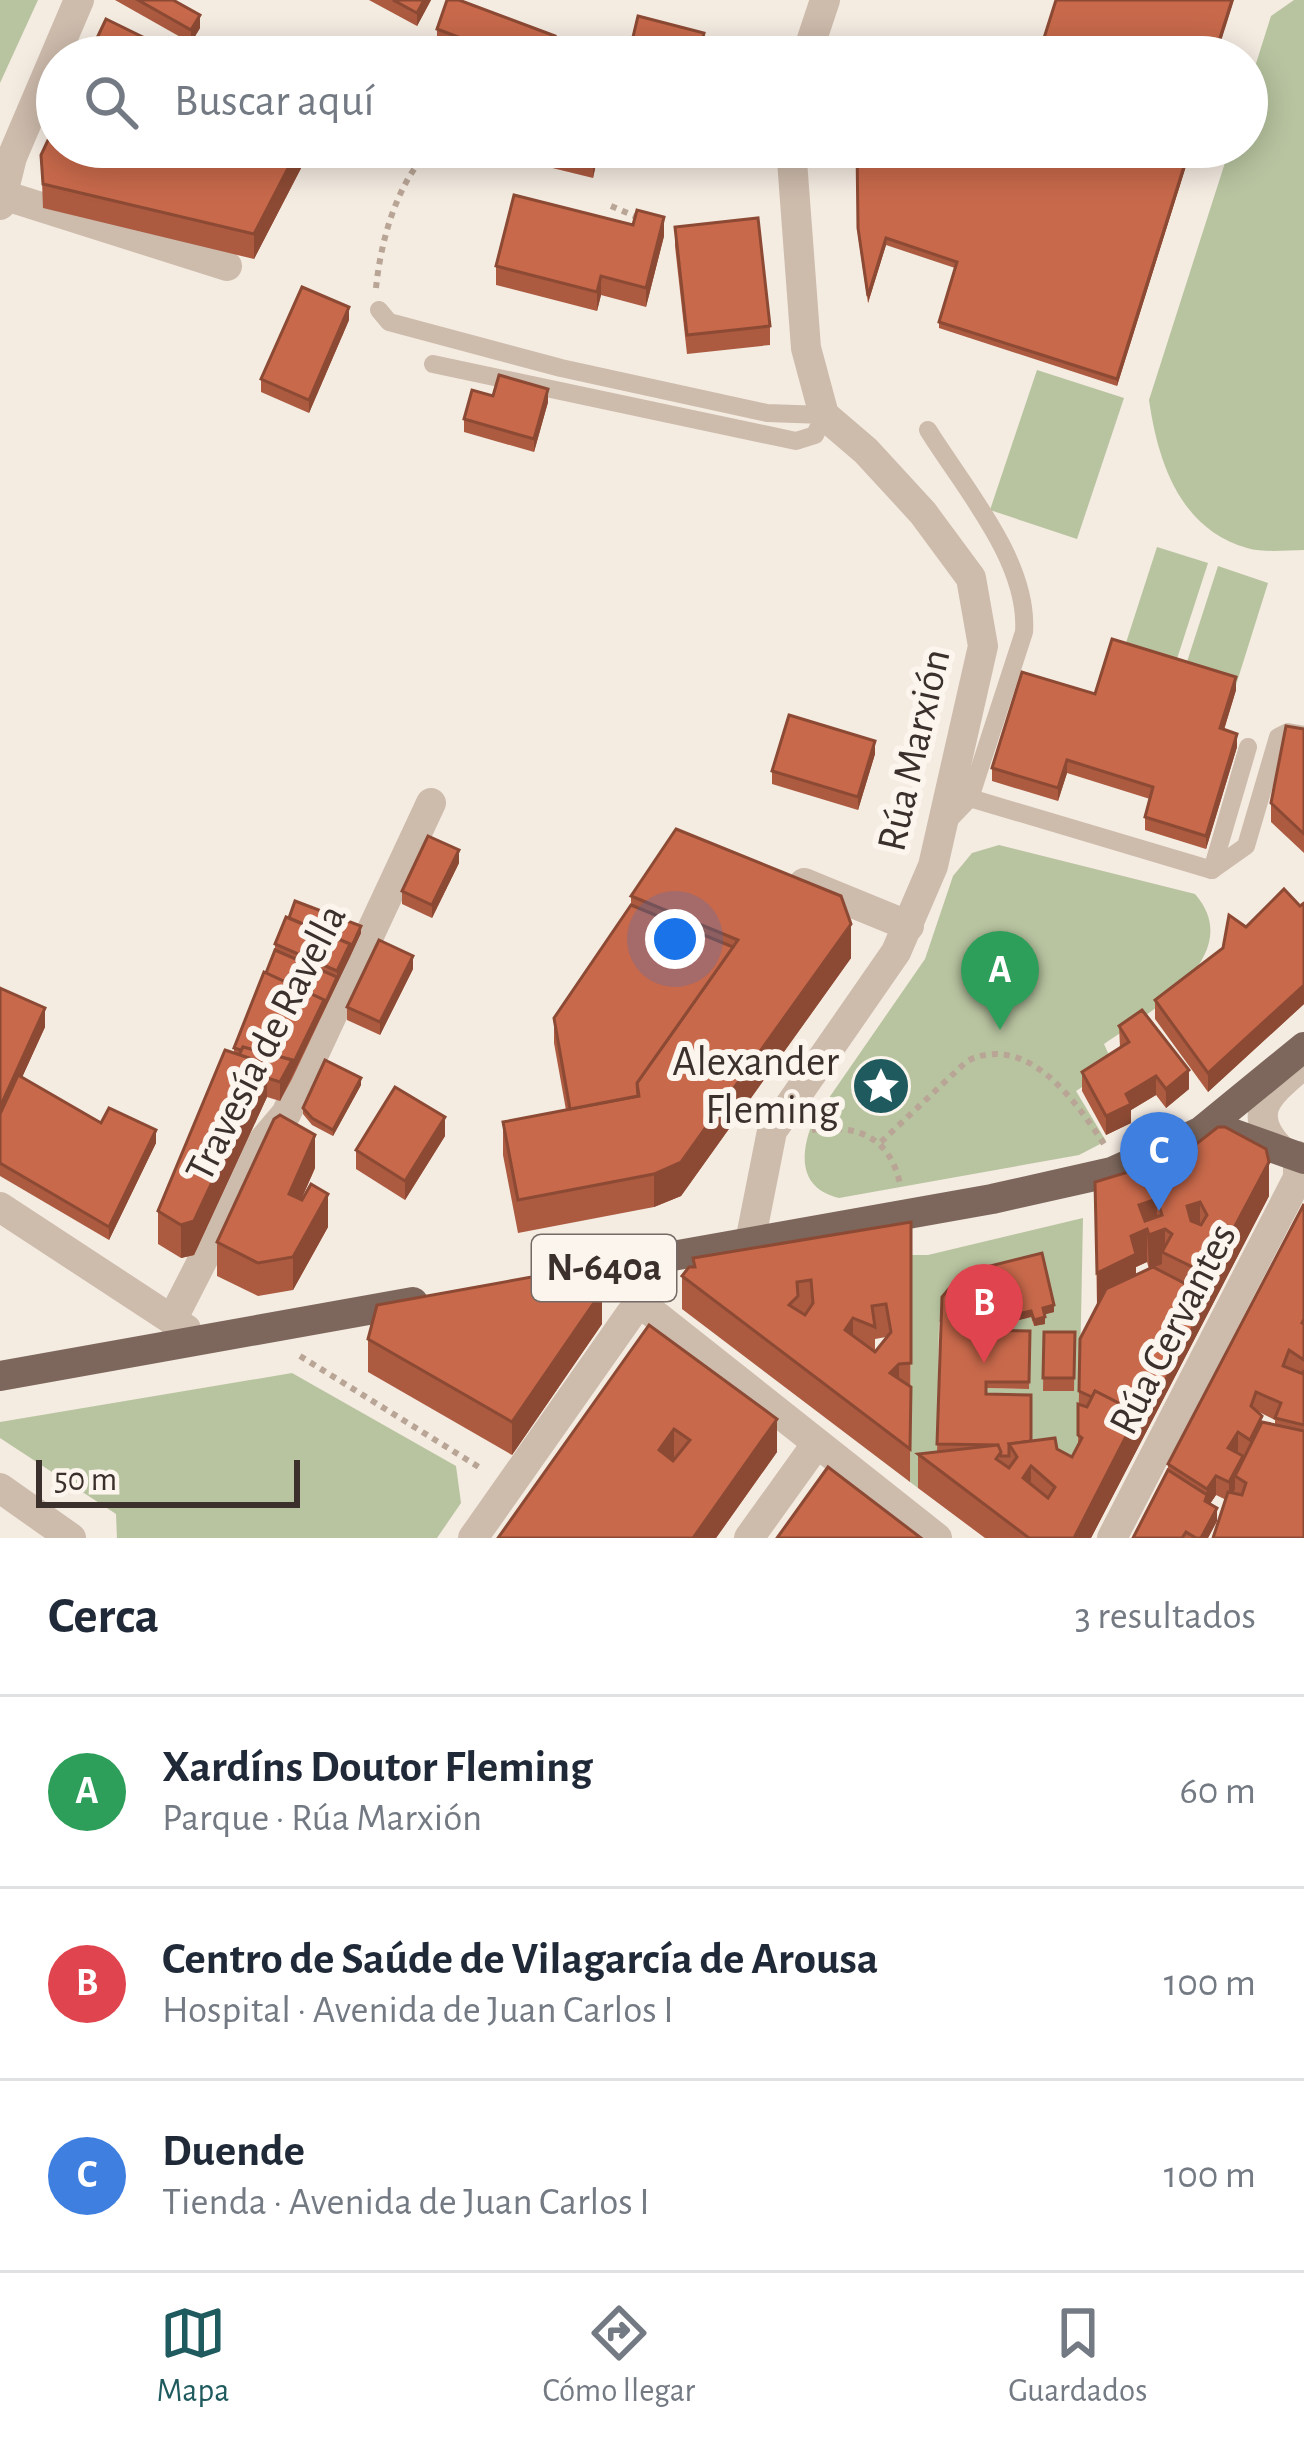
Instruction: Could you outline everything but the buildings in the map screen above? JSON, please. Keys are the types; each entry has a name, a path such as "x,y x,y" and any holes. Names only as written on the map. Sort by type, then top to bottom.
{"main road":[{"name":"N-640a","path":"520,1283 1078,1180 1131,1164 1200,1132 1304,1047"},
{"path":"1200,1132 1229,1132 1294,1154"},
{"path":"0,1376 452,1295"}],"street":[{"path":"64,36 80,0"},
{"path":"813,36 825,0"},
{"path":"36,102 12,157 2,198 227,266"},
{"path":"792,168 806,348 824,415"},
{"name":"Rúa Marxión","path":"750,1242 772,1131 896,952 933,866 983,646 971,578 923,513 824,415"},
{"name":"Travesía de Ravella","path":"172,1320 264,1139 286,1114 431,803"},
{"path":"777,872 909,926"},
{"path":"1294,1154 1270,1138 1262,1118 1265,1101 1304,1064"},
{"name":"Rúa Cervantes","path":"1112,1538 1298,1178 1294,1154"},
{"path":"0,1207 201,1339"},
{"path":"473,1538 638,1303 634,1263"},
{"path":"638,1303 937,1538"},
{"path":"749,1538 815,1445"},
{"path":"0,1488 71,1538"}],"lane":[{"path":"379,310 389,322 561,368 767,413 824,415 815,435 796,441 433,364"},
{"path":"928,430 1016,571 1026,606 1024,632 970,798 942,826"},
{"path":"1212,870 1246,846 1278,737 1288,732 1304,735"},
{"path":"1212,870 1248,747"},
{"path":"970,798 1212,870"}],"path":[{"path":"379,310 375,292 379,264 412,168"},
{"path":"611,206 651,223"},
{"path":"880,1142 968,1060 984,1053 1005,1053 1037,1066 1071,1096 1107,1151"},
{"path":"801,1132 838,1126 880,1142 897,1170 902,1194"},
{"path":"292,1351 509,1486"}],"green space":[{"path":"0,0 38,0 0,83"},
{"path":"1294,0 1304,0 1304,550 1247,548 1205,526 1176,490 1166,469 1149,400 1223,168 1268,168 1265,36 1271,16"},
{"path":"1037,370 1124,398 1077,539 990,510"},
{"path":"1157,547 1208,563 1175,665 1124,649"},
{"path":"1218,566 1268,583 1236,685 1185,668"},
{"path":"999,845 1195,894 1208,917 1210,939 1201,961 1166,1000 1104,1044 1114,1066 1076,1091 1106,1141 1079,1155 839,1198 826,1193 809,1178 806,1168 813,1121 925,959 953,876 972,853"},
{"path":"1083,1218 1078,1469 918,1488 910,1482 911,1255","holes":["1054,1311 1034,1326 1031,1317 987,1328 987,1337 1029,1389 986,1388 986,1400 937,1451 939,1322"]},
{"path":"292,1373 456,1466 461,1503 437,1538 117,1538 116,1514 0,1438 0,1422"}],"place":[{"name":"Xardíns Doutor Fleming","path":"1000,1030"},
{"name":"Alexander Fleming","path":"881,1086"},
{"name":"Duende","path":"1159,1211"},
{"name":"Centro de Saúde de Vilagarcía de Arousa","path":"984,1363"}]}
